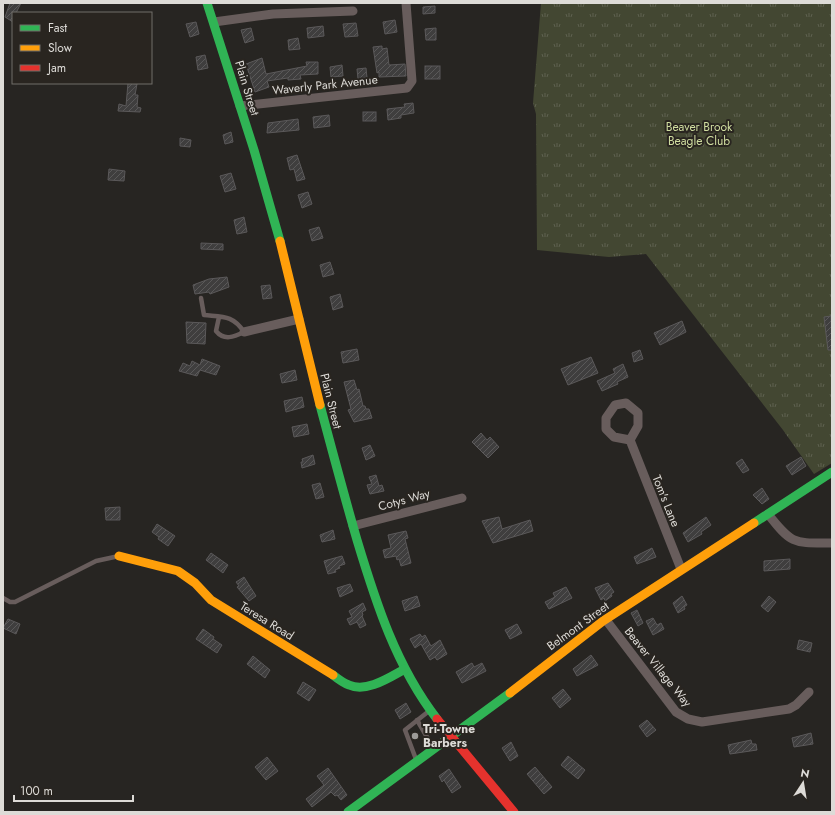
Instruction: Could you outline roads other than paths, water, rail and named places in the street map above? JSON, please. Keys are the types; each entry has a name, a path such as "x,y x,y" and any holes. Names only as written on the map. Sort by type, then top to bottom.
{"main road":[{"name":"Plain Street","path":"207,3 240,106 282,249 325,424 376,602 405,669 430,710 450,737 514,812"},
{"name":"Belmont Street","path":"348,812 481,716 606,620 681,569 832,472"},
{"name":"Teresa Road","path":"119,556 178,571 191,579 211,600 350,686 364,688 372,686 405,669"}],"street":[{"name":"Waverly Park Avenue","path":"240,106 407,88 412,81 406,3"},
{"path":"214,22 273,14 353,11"},
{"path":"244,332 299,319"},
{"name":"Tom's Lane","path":"630,440 681,569"},
{"name":"Cotys Way","path":"353,526 462,498"},
{"path":"768,514 780,530 794,541 801,543 832,543"},
{"name":"Beaver Village Way","path":"606,620 676,712 688,720 702,722 789,709 796,706 809,692"}],"lane":[{"path":"200,298 204,315 219,317 237,322 244,332 233,338 219,335 216,331 219,317"},
{"path":"3,598 10,602 15,602 96,561 119,556"},
{"path":"417,762 405,730 430,710"},
{"path":"417,720 434,749"}],"place":[{"name":"Tri-Towne Barbers","path":"415,736"}],"park label":[{"name":"Beaver Brook Beagle Club","path":"699,134"}]}
